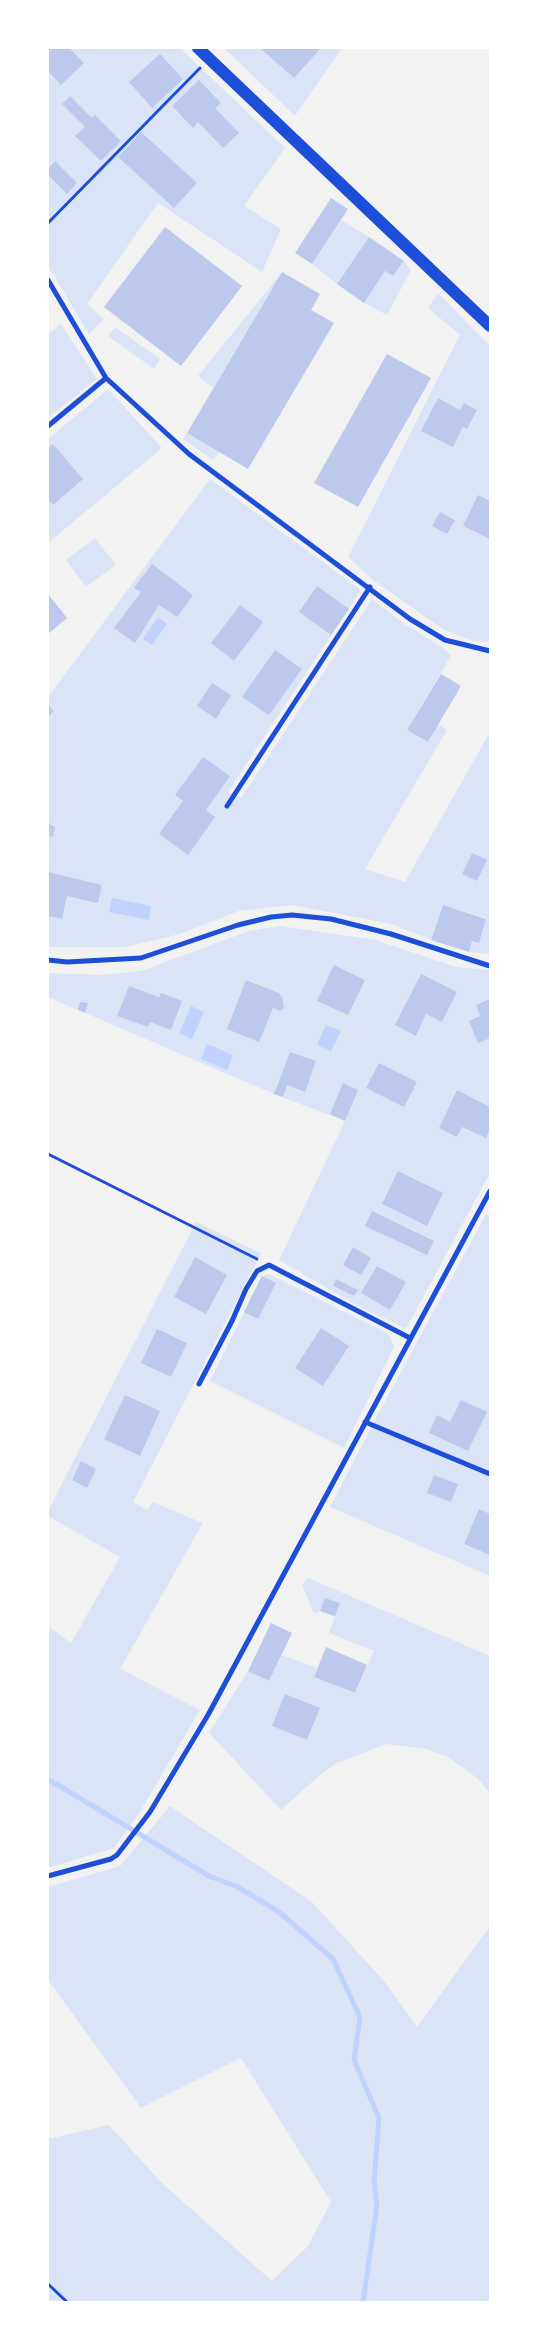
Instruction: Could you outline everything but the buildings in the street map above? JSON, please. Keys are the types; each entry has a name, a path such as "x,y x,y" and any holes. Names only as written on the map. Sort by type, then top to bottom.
{"main road":[{"path":"198,48 490,326"}],"street":[{"path":"48,280 106,378 189,454 370,587 410,619 445,640 490,651"},
{"path":"48,426 106,378"},
{"path":"227,806 370,587"},
{"path":"48,960 67,962 141,958 238,925 292,914 331,919 391,934 490,966"},
{"path":"48,1876 111,1859 124,1847 150,1812 208,1715 490,1191"},
{"path":"199,1384 232,1322 246,1289 257,1271 269,1265 410,1338"},
{"path":"365,1422 490,1474"}],"path":[{"path":"48,223 210,58"},
{"path":"48,1154 269,1265"},
{"path":"48,2284 67,2302"}],"shaded area":[{"path":"48,48 180,48 285,148 244,206 281,229 262,272 158,203 87,304 104,319 89,334 48,266"},
{"path":"224,48 342,48 295,116"},
{"path":"341,220 369,237 337,284 312,264"},
{"path":"404,261 411,270 387,315 364,303 385,271 393,276"},
{"path":"282,272 213,388 198,376"},
{"path":"438,293 490,346 490,642 473,641 444,630 373,580 348,557 460,335 428,308"},
{"path":"61,324 97,379 48,418 48,334"},
{"path":"115,327 160,359 154,369 108,336"},
{"path":"108,389 162,448 48,543 48,439"},
{"path":"187,433 220,452 213,460 183,439"},
{"path":"210,479 361,590 228,792 241,798 372,599 403,623 445,649 451,656 407,730 428,742 438,724 447,730 365,869 405,882 490,732 490,954 469,952 472,941 479,943 486,918 443,905 431,940 392,924 291,905 239,911 180,934 126,947 48,947 48,717 54,711 48,704 48,697"},
{"path":"95,538 116,565 86,587 66,560"},
{"path":"280,926 376,940 456,967 490,970 490,1173 406,1329 358,1306 279,1260 345,1121 274,1094 48,997 48,973 102,975 141,971 249,931"},
{"path":"486,1214 490,1216 490,1576 330,1507"},
{"path":"196,1222 261,1253 133,1502 148,1510 152,1502 203,1523 120,1669 200,1710 138,1815 114,1848 48,1868 48,1626 71,1643 120,1557 48,1516 48,1511"},
{"path":"269,1274 389,1334 394,1347 344,1448 210,1381 262,1276"},
{"path":"308,1578 490,1656 490,1793 477,1778 448,1757 426,1749 386,1744 337,1763 321,1774 281,1810 209,1733 248,1671 269,1681 282,1655 317,1668 314,1677 355,1693 374,1651 329,1633 335,1617 321,1611 314,1613 302,1585"},
{"path":"170,1806 312,1902 384,1981 417,2027 490,1926 490,2302 48,2302 48,2139 109,2125 162,2183 272,2281 308,2246 331,2202 241,2058 141,2108 48,1980 48,1887 120,1866"}],"water":[{"path":"158,617 167,624 152,645 143,639"},
{"path":"112,898 151,906 149,920 109,912"},
{"path":"191,1006 204,1012 192,1039 179,1033"},
{"path":"326,1025 341,1031 331,1051 317,1045"},
{"path":"207,1044 233,1055 227,1070 201,1059"}],"waterway":[{"path":"48,1779 209,1876 238,1887 279,1912 333,1959 360,2017 354,2060 379,2118 374,2182 377,2205 363,2302"}]}
